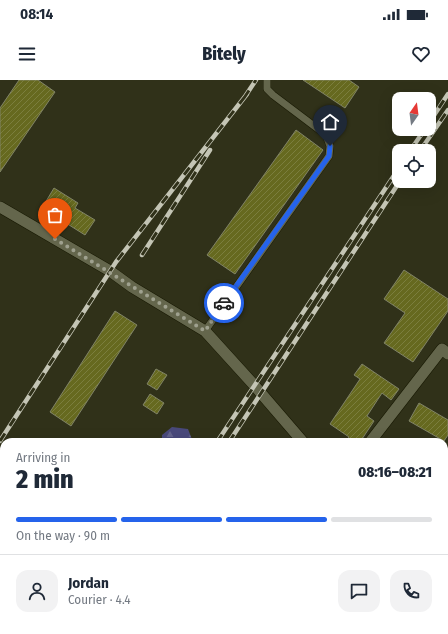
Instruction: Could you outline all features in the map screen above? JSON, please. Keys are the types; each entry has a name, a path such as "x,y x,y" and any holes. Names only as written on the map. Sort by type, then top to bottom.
{"street":[{"path":"0,207 110,272 205,331 300,438"},
{"path":"373,438 442,349 448,354"}],"lane":[{"path":"205,331 329,156 330,146 326,135 273,95 268,89 267,80"}],"green space":[{"path":"172,427 188,429 191,438 162,438 162,435"}],"building":[{"path":"19,80 38,80 55,92 0,172 0,108"},
{"path":"303,80 349,80 359,87 345,108"},
{"path":"296,130 323,150 235,274 207,255"},
{"path":"54,188 78,203 75,208 95,220 85,235 42,208"},
{"path":"404,270 448,299 448,311 413,362 384,343 405,313 384,299"},
{"path":"115,311 137,325 71,426 50,412"},
{"path":"362,364 399,389 391,400 382,393 367,416 374,421 363,438 348,438 349,437 330,424 360,379 354,375"},
{"path":"156,369 167,375 157,390 147,384"},
{"path":"150,394 164,403 157,414 143,405"},
{"path":"419,403 448,420 448,435 446,438 439,438 409,421"}],"railway":[{"path":"244,98 256,80"},
{"path":"2,438 116,262 247,94"},
{"path":"436,112 448,94"},
{"path":"425,144 448,110"},
{"path":"415,144 420,136"},
{"path":"142,255 210,150"},
{"path":"220,438 392,179"},
{"path":"232,438 395,188"}],"way so far":[{"path":"55,239 205,331 224,303"}],"route":[{"path":"224,303 329,156 330,146"}]}
